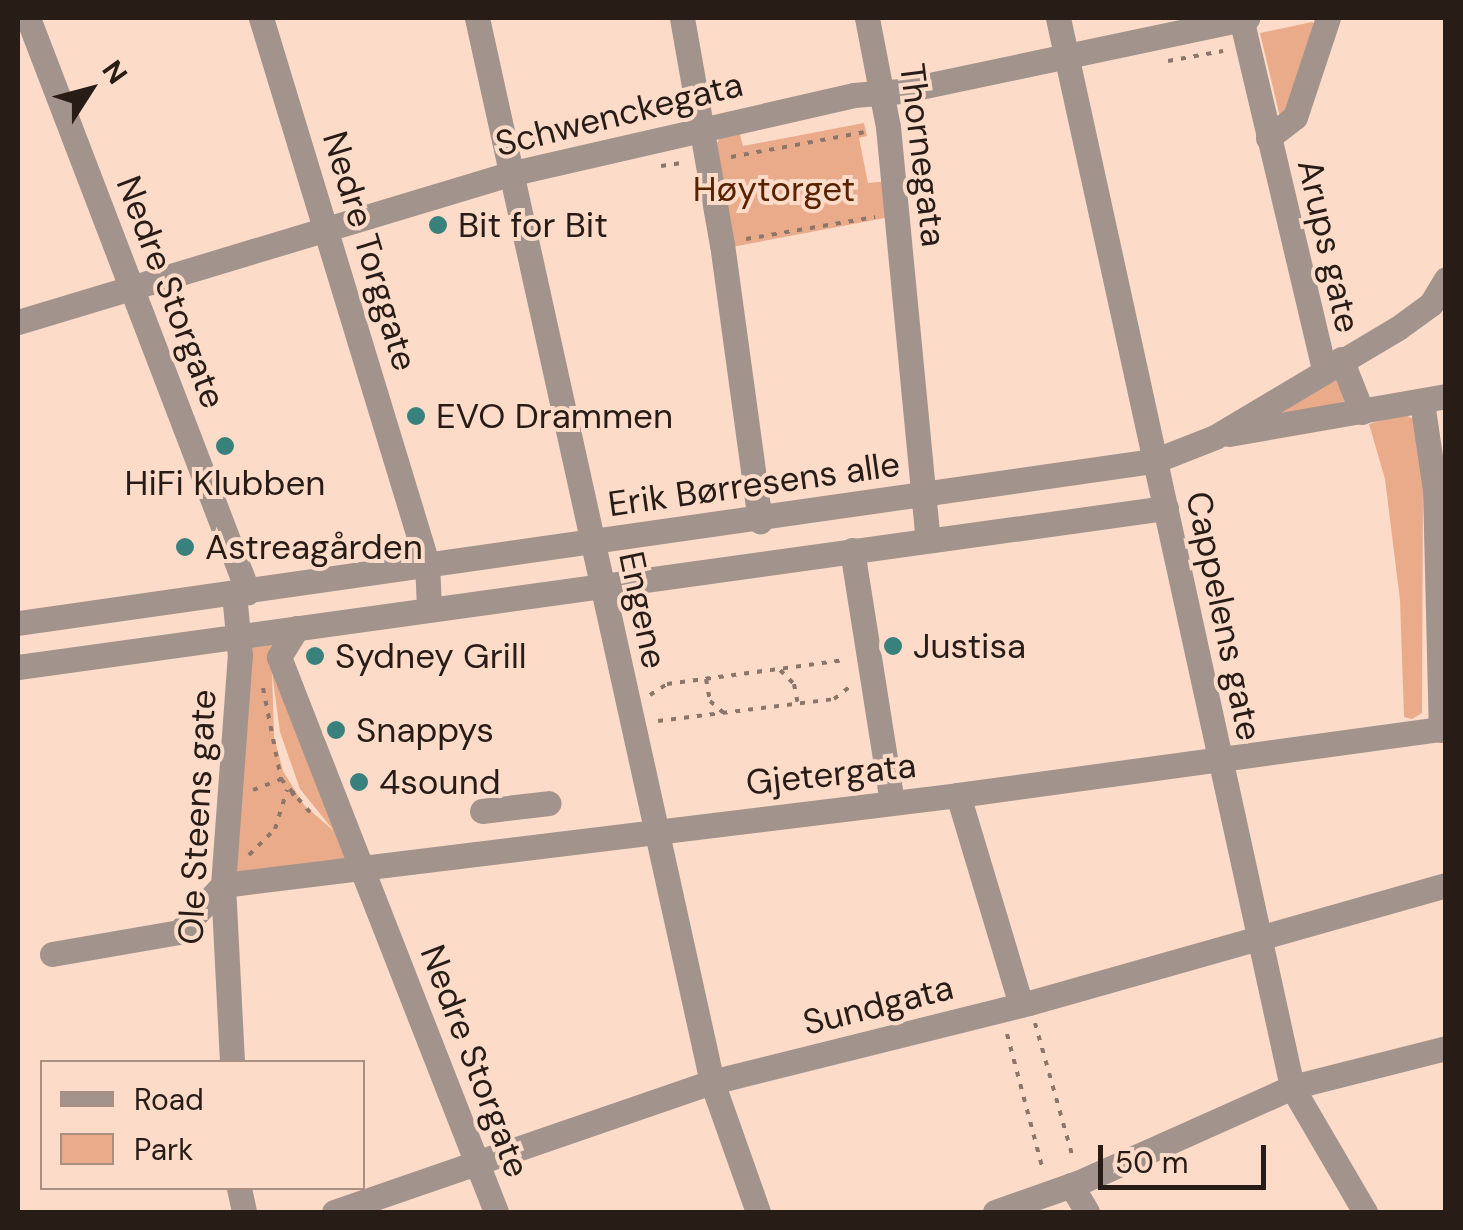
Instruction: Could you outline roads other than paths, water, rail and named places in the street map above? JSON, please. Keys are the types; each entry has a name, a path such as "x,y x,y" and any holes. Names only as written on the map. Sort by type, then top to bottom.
{"street":[{"name":"Nedre Storgate","path":"28,18 121,292 241,593 240,634"},
{"name":"Nedre Torggate","path":"261,18 427,563 429,608"},
{"name":"Engene","path":"477,18 712,1082 758,1212"},
{"path":"682,18 722,244 760,521"},
{"name":"Thornegata","path":"868,18 882,91 897,214 928,540"},
{"name":"Cappelens gate","path":"1058,18 1292,1087 1364,1212"},
{"name":"Schwenckegata","path":"18,322 329,232 510,174 702,128 1066,58 1243,18"},
{"name":"Arups gate","path":"1243,18 1268,138 1333,364 1362,412"},
{"name":"Arups gate","path":"1268,138 1295,117 1328,18"},
{"name":"Erik Børresens alle","path":"18,624 1154,462 1214,437 1431,304 1446,279"},
{"path":"1214,437 1434,399 1443,729"},
{"path":"18,667 601,583 1166,508"},
{"path":"852,550 892,802"},
{"name":"Nedre Storgate","path":"297,628 270,664 355,851 496,1212"},
{"name":"Ole Steens gate","path":"232,1060 223,884 233,790 240,634"},
{"name":"Gjetergata","path":"223,884 355,851 655,829 958,795 1443,729"},
{"path":"958,795 1017,1006"},
{"path":"482,811 548,803"},
{"path":"52,954 179,932 223,884"},
{"name":"Sundgata","path":"334,1212 712,1082 1017,1006 1446,885"},
{"path":"995,1212 1067,1186 1292,1087 1446,1048"},
{"path":"1067,1186 1087,1212"}],"place":[{"name":"Bit for Bit","path":"438,225"},
{"name":"EVO Drammen","path":"416,416"},
{"name":"HiFi Klubben","path":"225,446"},
{"name":"Astreagården","path":"185,547"},
{"name":"Justisa","path":"893,646"},
{"name":"Sydney Grill","path":"315,656"},
{"name":"Snappys","path":"336,730"},
{"name":"4sound","path":"359,782"}],"park label":[{"name":"Høytorget","path":"774,189"}]}
